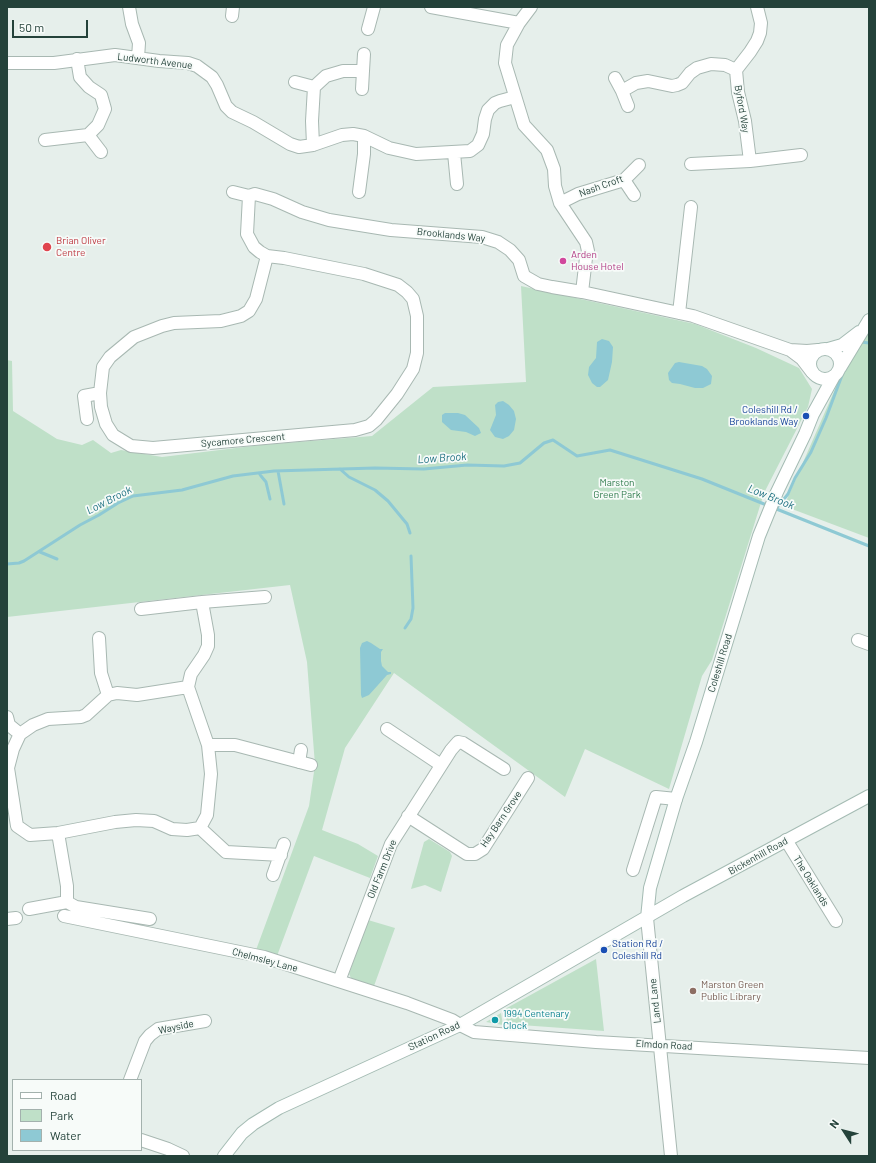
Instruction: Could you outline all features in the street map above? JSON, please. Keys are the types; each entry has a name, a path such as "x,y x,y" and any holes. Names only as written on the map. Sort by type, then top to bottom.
{"street":[{"path":"129,7 140,43 138,58"},
{"path":"368,29 374,7"},
{"path":"431,7 519,23"},
{"path":"531,7 519,23 507,45 505,63 524,125 547,150 554,169 555,186 560,203 586,242 588,251 582,292"},
{"path":"622,91 642,81 672,86 677,85 682,83 690,73 697,68 711,64 725,65 736,70 750,52 760,33 761,23 757,7"},
{"path":"362,89 364,54"},
{"name":"Ludworth Avenue","path":"7,64 54,63 115,55 188,63 197,66 212,77 226,106 232,112 253,122 290,144 299,147 313,145 342,135 353,134 364,136 389,148 416,154 470,151 478,145 483,134 488,110 500,100 515,97"},
{"path":"45,140 88,135 98,125 105,109 101,95 89,87 80,76 77,59"},
{"path":"313,145 312,121 314,87 326,76 342,71 363,70"},
{"name":"Byford Way","path":"736,70 738,92 745,121 750,161"},
{"path":"614,78 622,91 628,106"},
{"path":"295,82 314,87"},
{"path":"88,135 101,152"},
{"path":"359,192 364,154 364,136"},
{"path":"454,153 457,184"},
{"path":"691,164 750,161 801,155"},
{"name":"Nash Croft","path":"560,203 578,194 624,180 639,165"},
{"path":"624,180 634,195"},
{"name":"Brooklands Way","path":"233,192 249,196 255,194 273,199 302,212 335,221 391,230 482,237 498,242 510,250 519,260 524,276 538,284 693,316 790,350 823,350"},
{"path":"249,196 247,234 254,247 267,256"},
{"path":"679,313 690,207"},
{"name":"Sycamore Crescent","path":"267,256 364,274 398,285 414,299 418,333 417,353 413,369 397,394 376,420 369,426 355,430 154,448 131,446 113,435 106,424 101,407 100,393 103,367 110,357 134,337 145,331 174,323 221,321 241,316 249,311 256,299 267,256"},
{"name":"Coleshill Road","path":"813,414 817,384 810,362 811,358 823,350 842,345 867,323"},
{"name":"Coleshill Road","path":"647,918 650,888 676,799 696,742 759,536 777,492 813,414 867,323"},
{"name":"Brooklands Way","path":"790,350 802,359 814,374"},
{"path":"814,374 825,379 837,372 839,358 836,353 823,350"},
{"path":"87,419 84,396 100,393"},
{"path":"140,609 265,596"},
{"path":"200,828 207,815 211,774 208,745 188,687 191,674 204,655 208,646 208,635 202,602"},
{"path":"99,638 101,673 108,695"},
{"path":"188,687 137,695 117,693 108,695 86,715 81,717 48,720 33,725 20,734 13,749 8,768 17,826 30,835 58,833 115,822 136,820 154,821 172,829 187,830 200,828"},
{"path":"7,717 9,724 20,734"},
{"path":"387,729 441,765"},
{"name":"Old Farm Drive","path":"340,981 391,844 451,750 458,742 464,743 504,769"},
{"path":"208,745 235,746 311,765"},
{"path":"299,762 302,750"},
{"name":"Hay Barn Grove","path":"408,816 467,854 475,854 483,849 528,778"},
{"name":"Bickenhill Road","path":"647,918 683,896 869,796"},
{"path":"633,870 656,797 676,799"},
{"path":"200,828 226,852 282,850 273,875"},
{"path":"58,833 67,886 67,902"},
{"name":"The Oaklands","path":"786,840 836,921"},
{"path":"29,909 67,902 76,907 150,919"},
{"name":"Chelmsley Lane","path":"64,916 264,957 407,1003 452,1020 460,1025"},
{"name":"Station Road","path":"224,1156 247,1129 279,1108 460,1025 647,918"},
{"name":"Land Lane","path":"647,918 671,1156"},
{"name":"Wayside","path":"130,1079 145,1041 150,1035 158,1029 205,1021"},
{"name":"Elmdon Road","path":"460,1025 474,1032 602,1042 869,1058"},
{"path":"142,1140 183,1156"}],"green space":[{"name":"Marston Green Park","path":"521,286 695,324 756,348 799,368 812,389 808,407 764,493 712,660 702,676 669,789 585,749 565,797 394,673 345,748 322,830 358,844 378,856 370,878 314,856 277,956 256,950 309,806 315,765 307,662 290,585 7,617 7,360 12,361 13,411 57,439 82,445 93,440 111,453 121,450 162,457 261,445 372,436 433,387 526,382"},
{"path":"869,332 869,538 784,506 842,373"},
{"path":"429,839 450,852 452,856 441,892 425,885 411,889 424,842"},
{"path":"368,920 395,928 374,986 352,980 349,974"},
{"path":"596,959 604,1031 507,1024 505,1009"},
{"path":"501,1013 503,1025 486,1022"}],"water":[{"path":"602,339 609,341 613,347 612,362 608,380 600,387 597,387 592,383 588,375 589,367 596,358 597,342"},
{"path":"679,362 702,366 707,369 712,376 711,384 703,388 695,388 672,383 669,380 668,373 675,363"},
{"path":"503,401 514,411 516,419 514,430 509,436 503,439 495,437 490,430 496,415 495,405 498,402"},
{"path":"445,413 458,413 465,415 479,428 481,433 475,436 466,432 451,430 442,422 442,415"},
{"path":"367,641 380,649 383,649 381,652 382,666 388,672 391,672 391,674 387,675 369,695 362,698 360,648 362,643"}],"waterway":[{"path":"860,343 869,343"},
{"path":"776,509 788,494 795,478 811,452 826,418 844,370"},
{"name":"Low Brook","path":"7,564 24,561 80,525 133,496 182,490 233,476 274,471 375,468 424,469 467,465 504,466 520,463 544,443 553,440 577,456 610,450 702,479 769,506"},
{"path":"340,469 349,477 375,490 388,501 407,524 410,533"},
{"path":"278,471 284,504"},
{"path":"259,473 266,482 270,499"},
{"name":"Low Brook","path":"774,508 869,546"},
{"path":"40,552 57,559"},
{"path":"405,628 411,619 413,608 411,556"}],"place":[{"name":"Brian Oliver Centre","path":"47,247"},
{"name":"Arden House Hotel","path":"563,261"},
{"name":"Coleshill Rd / Brooklands Way","path":"806,416"},
{"name":"Station Rd / Coleshill Rd","path":"604,950"},
{"name":"Marston Green Public Library","path":"693,991"},
{"name":"1994 Centenary Clock","path":"495,1020"}]}
